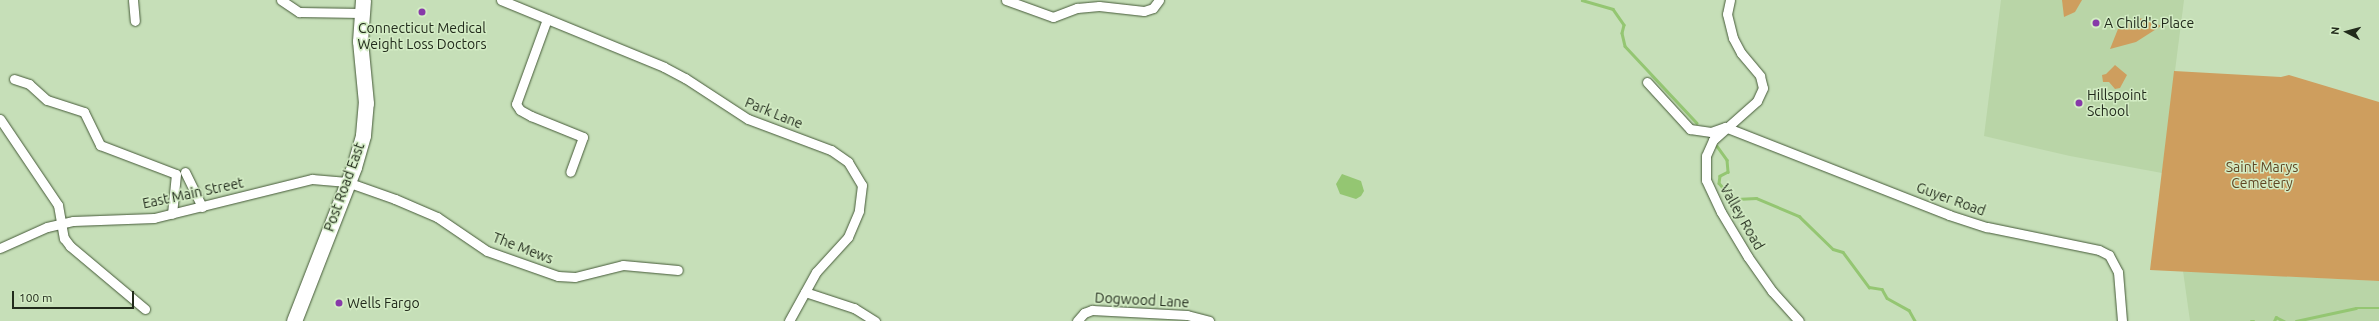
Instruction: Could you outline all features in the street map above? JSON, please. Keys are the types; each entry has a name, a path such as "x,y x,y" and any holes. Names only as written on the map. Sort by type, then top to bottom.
{"main road":[{"name":"Post Road East","path":"294,321 359,153 365,122 362,7"}],"street":[{"path":"133,0 135,21"},
{"path":"281,0 299,12 362,7"},
{"name":"Park Lane","path":"501,0 678,74 748,119 826,148 848,162 862,185 859,212 848,236 821,266 789,321"},
{"path":"1006,0 1053,17 1078,8 1099,6 1144,11 1153,8 1159,0"},
{"name":"Valley Road","path":"1730,0 1727,14 1733,38 1741,53 1760,76 1763,88 1757,101 1725,127 1713,140 1708,150 1706,180 1721,212 1764,281 1799,321"},
{"path":"547,19 516,104 520,110 531,116 583,137 570,172"},
{"path":"14,79 29,84 47,100 84,112 100,146 176,174 172,214"},
{"path":"1647,82 1690,129 1712,132 1725,127"},
{"path":"0,119 58,205 64,238 77,253 146,309"},
{"name":"Guyer Road","path":"1725,127 1949,215 1987,227 2104,253 2116,264 2122,321"},
{"path":"185,172 202,207"},
{"name":"East Main Street","path":"0,248 35,230 61,224 144,219 172,214 312,179 347,182"},
{"name":"The Mews","path":"347,182 437,217 487,250 558,276 575,277 623,265 678,270"},
{"path":"805,292 854,308 876,321"},
{"name":"Dogwood Lane","path":"1077,321 1084,313 1092,310 1186,315 1209,321"}],"shaded area":[{"name":"Hillspoint School","path":"2001,0 2184,0 2162,173 2070,156 1984,136"},
{"path":"1342,174 1361,181 1364,191 1361,196 1356,199 1340,194 1336,184"},
{"path":"2183,271 2379,281 2379,321 2190,321"}],"green space":[{"path":"2062,0 2082,0 2075,12 2064,17"},
{"path":"2137,18 2150,20 2161,26 2136,42 2110,49 2118,29"},
{"path":"2115,65 2127,75 2120,88 2115,89 2109,82 2103,82 2102,75 2106,74"},
{"name":"Saint Marys Cemetery","path":"2174,71 2281,77 2289,75 2379,102 2379,281 2150,270"}],"waterway":[{"path":"1582,0 1613,9 1624,25 1622,33 1625,46 1697,123"},
{"path":"1717,146 1727,160 1728,172 1720,176 1719,183 1725,190 1736,199 1756,198 1799,216 1833,249 1843,252 1869,287 1882,289 1887,298 1909,310 1915,321"},
{"path":"2296,321 2356,308 2379,308"},
{"path":"2274,321 2276,317 2284,321"}],"place":[{"name":"Connecticut Medical Weight Loss Doctors","path":"422,12"},
{"name":"A Child's Place","path":"2096,23"},
{"name":"Hillspoint School","path":"2079,103"},
{"name":"Wells Fargo","path":"339,303"}]}
